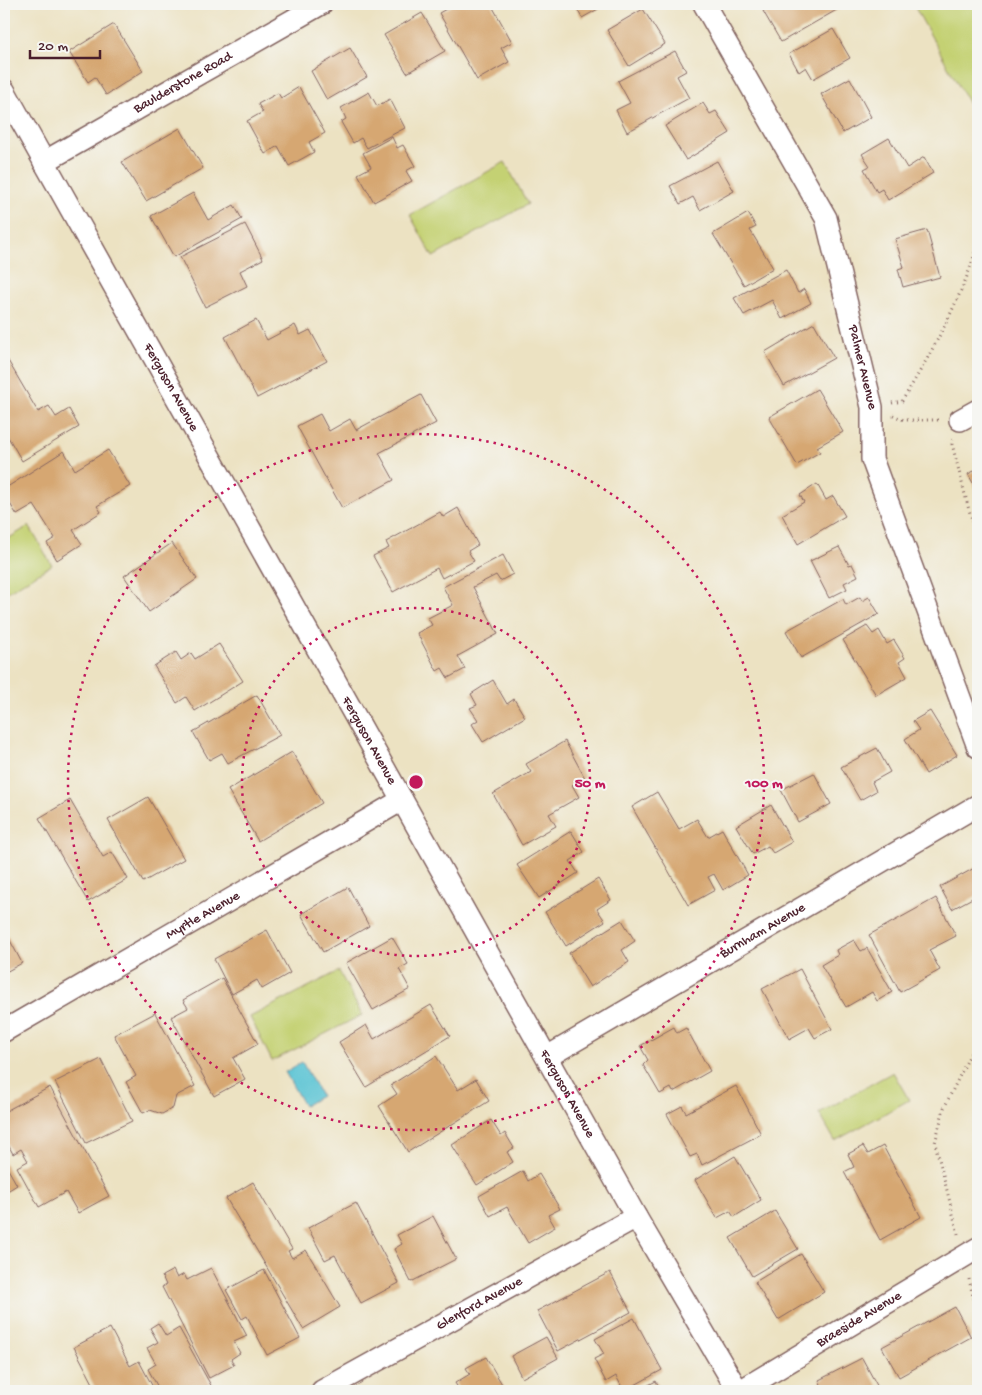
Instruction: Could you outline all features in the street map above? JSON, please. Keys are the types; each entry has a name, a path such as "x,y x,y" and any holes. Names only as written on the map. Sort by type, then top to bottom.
{"street":[{"name":"Baulderstone Road","path":"44,162 321,4"},
{"name":"Palmer Avenue","path":"704,4 826,218 872,407 872,459 978,747"},
{"name":"Ferguson Avenue","path":"4,90 636,1217 739,1391"},
{"path":"960,420 978,410"},
{"name":"Myrtle Avenue","path":"4,1031 402,800"},
{"name":"Burnham Avenue","path":"547,1057 978,805"},
{"name":"Glenford Avenue","path":"322,1391 636,1217"},
{"name":"Braeside Avenue","path":"739,1391 971,1252"}],"path":[{"path":"872,407 902,401 921,370 946,324 969,272 978,240 978,232"},
{"path":"904,420 960,420 952,444 978,538"},
{"path":"978,1034 977,1040 944,1108 935,1143 971,1252 978,1318"}],"green space":[{"path":"913,4 978,4 978,120"},
{"path":"505,162 528,204 433,257 410,215"},
{"path":"29,526 52,565 4,594 4,541"},
{"path":"339,971 362,1015 272,1061 250,1017"},
{"path":"893,1072 909,1100 835,1141 819,1113"}],"water":[{"path":"302,1062 321,1096 304,1106 285,1072"}],"building":[{"path":"455,4 491,4 512,42 501,48 509,62 477,80 439,13"},
{"path":"574,4 607,4 582,18"},
{"path":"775,4 847,4 781,42 763,11"},
{"path":"643,9 665,44 629,66 607,30"},
{"path":"422,13 445,51 407,73 384,35"},
{"path":"114,24 143,71 106,95 95,77 88,82 69,52"},
{"path":"833,29 850,58 813,79 806,67 799,72 789,54"},
{"path":"350,48 367,77 327,100 311,71"},
{"path":"675,51 686,71 677,76 689,98 627,132 616,110 630,103 618,81"},
{"path":"850,78 871,117 843,133 821,94"},
{"path":"299,87 325,133 309,142 314,152 289,166 278,146 265,154 247,121 263,112 258,104 278,93 281,98"},
{"path":"369,92 377,106 390,99 405,128 367,148 361,138 353,143 341,122 346,119 341,108"},
{"path":"703,103 710,114 716,111 730,133 686,160 665,126"},
{"path":"180,128 203,168 146,201 122,162"},
{"path":"392,137 397,148 403,145 415,166 406,171 412,181 374,202 358,174 371,167 363,153"},
{"path":"889,138 907,168 924,157 933,173 888,200 882,189 877,192 864,169 870,166 862,154"},
{"path":"717,161 734,191 700,210 693,197 680,204 670,186"},
{"path":"193,193 208,220 234,205 242,219 174,257 151,216"},
{"path":"748,213 756,227 750,230 773,268 744,285 713,234"},
{"path":"245,224 263,259 240,271 247,286 205,307 180,257"},
{"path":"927,230 940,277 903,287 898,269 904,267 895,239"},
{"path":"786,270 798,293 804,289 811,303 782,319 772,300 744,315 734,298"},
{"path":"256,320 267,340 295,325 300,335 310,330 327,361 257,398 225,337"},
{"path":"814,323 834,358 784,386 765,352"},
{"path":"7,359 38,412 49,406 56,417 69,409 79,427 22,461 4,430 4,360"},
{"path":"817,389 843,432 817,447 820,452 797,465 769,417"},
{"path":"421,395 436,423 379,453 394,480 342,508 297,426 320,414 329,431 350,419 356,430"},
{"path":"108,450 130,486 97,506 101,512 73,530 82,544 57,560 47,543 55,538 34,505 17,515 4,494 4,489 64,451 75,470"},
{"path":"978,469 978,492 968,474"},
{"path":"817,484 826,500 833,496 845,516 798,544 782,515 804,502 800,495"},
{"path":"458,508 478,545 468,551 474,561 442,578 437,568 393,592 373,556 389,548 386,542 440,512 443,517"},
{"path":"172,543 197,579 149,612 124,576"},
{"path":"839,547 849,565 852,564 858,576 844,583 847,589 829,598 810,561"},
{"path":"503,555 513,574 500,581 496,575 473,587 498,634 458,656 465,669 448,678 442,668 437,671 417,633 432,625 428,618 453,605 443,587"},
{"path":"860,597 862,601 869,597 879,614 801,658 786,631 843,599 846,605"},
{"path":"867,626 873,634 879,630 887,644 894,640 905,658 899,662 907,677 876,695 843,640"},
{"path":"219,644 243,681 195,711 186,697 177,703 154,666 176,652 181,660 191,653 195,659"},
{"path":"493,680 507,704 514,699 525,717 483,742 472,724 478,720 470,708 477,705 471,694"},
{"path":"257,695 280,735 228,763 222,753 209,760 193,732"},
{"path":"930,711 957,755 926,774 905,739 919,730 913,721"},
{"path":"565,741 585,778 572,785 579,797 549,814 556,826 522,845 493,794 531,772 526,764"},
{"path":"877,748 890,772 872,782 876,791 860,800 841,767"},
{"path":"292,752 322,803 258,841 228,790"},
{"path":"814,773 831,804 798,822 781,790"},
{"path":"657,792 679,829 697,819 708,837 722,829 748,875 723,890 714,874 708,877 715,890 688,905 632,807"},
{"path":"148,797 184,859 143,882 108,820"},
{"path":"70,800 103,857 112,852 128,879 88,902 39,818"},
{"path":"771,805 792,842 773,853 768,846 753,854 736,826"},
{"path":"571,831 584,852 570,861 578,873 539,898 517,865"},
{"path":"978,866 978,895 952,909 940,887"},
{"path":"598,879 611,900 597,909 605,921 566,946 545,912"},
{"path":"348,887 369,926 323,952 301,914"},
{"path":"936,898 956,936 929,950 940,970 900,992 869,935"},
{"path":"622,920 635,941 622,950 629,962 590,987 569,953"},
{"path":"4,929 22,963 4,973"},
{"path":"267,930 290,973 262,989 257,980 232,994 214,959"},
{"path":"392,937 408,964 399,969 410,989 373,1010 346,963"},
{"path":"854,940 861,951 867,948 892,992 877,1001 872,992 846,1007 821,965 838,955 836,950"},
{"path":"800,969 832,1029 815,1038 809,1028 789,1039 762,989"},
{"path":"222,978 258,1044 233,1058 245,1079 214,1096 171,1017 188,1008 183,1000"},
{"path":"431,1005 450,1036 366,1087 339,1042 366,1025 374,1039"},
{"path":"155,1013 195,1086 176,1096 173,1108 162,1114 150,1110 143,1113 126,1082 136,1076 114,1035"},
{"path":"674,1027 677,1033 686,1028 710,1071 673,1092 671,1088 660,1094 643,1065 648,1060 640,1046"},
{"path":"436,1056 458,1090 476,1079 489,1101 408,1152 379,1106 397,1094 391,1085"},
{"path":"101,1059 132,1121 86,1143 55,1082"},
{"path":"736,1086 761,1134 702,1165 697,1154 690,1157 667,1114 682,1106 686,1113"},
{"path":"50,1087 109,1196 78,1213 66,1192 39,1207 17,1167 28,1161 21,1149 13,1154 4,1137 4,1112"},
{"path":"491,1120 501,1136 505,1133 514,1148 507,1152 513,1162 477,1185 452,1145"},
{"path":"863,1146 868,1154 883,1146 921,1217 880,1240 844,1172 854,1167 848,1154"},
{"path":"735,1156 761,1200 734,1217 730,1211 717,1218 695,1180"},
{"path":"4,1162 17,1185 4,1193"},
{"path":"523,1171 528,1181 539,1174 560,1209 548,1215 555,1227 528,1243 507,1207 490,1216 479,1196"},
{"path":"253,1182 292,1249 288,1251 292,1258 306,1250 340,1307 303,1329 226,1198"},
{"path":"356,1203 399,1283 361,1303 335,1255 325,1260 308,1228"},
{"path":"775,1211 798,1249 752,1276 730,1238"},
{"path":"433,1216 456,1259 411,1282 394,1249 402,1244 397,1235"},
{"path":"801,1254 824,1292 778,1320 755,1282"},
{"path":"211,1268 247,1336 234,1342 240,1353 231,1359 234,1365 209,1378 162,1287 166,1285 162,1276 173,1270 177,1278 184,1274 187,1280"},
{"path":"264,1270 300,1338 267,1355 247,1316 242,1319 226,1290"},
{"path":"610,1272 631,1312 558,1351 537,1311"},
{"path":"955,1307 971,1337 899,1377 882,1347"},
{"path":"634,1318 662,1370 624,1391 616,1376 606,1382 594,1359 604,1354 595,1339"},
{"path":"158,1323 166,1336 179,1328 213,1389 209,1391 160,1391 148,1369 156,1364 147,1348 158,1342 150,1328"},
{"path":"110,1328 130,1366 139,1361 155,1391 97,1391 74,1347"},
{"path":"546,1337 558,1358 522,1378 511,1356"},
{"path":"486,1357 506,1391 460,1391 455,1383 470,1374 466,1368"},
{"path":"862,1358 880,1391 818,1391 823,1389 819,1380"},
{"path":"656,1381 661,1391 637,1391"}]}
